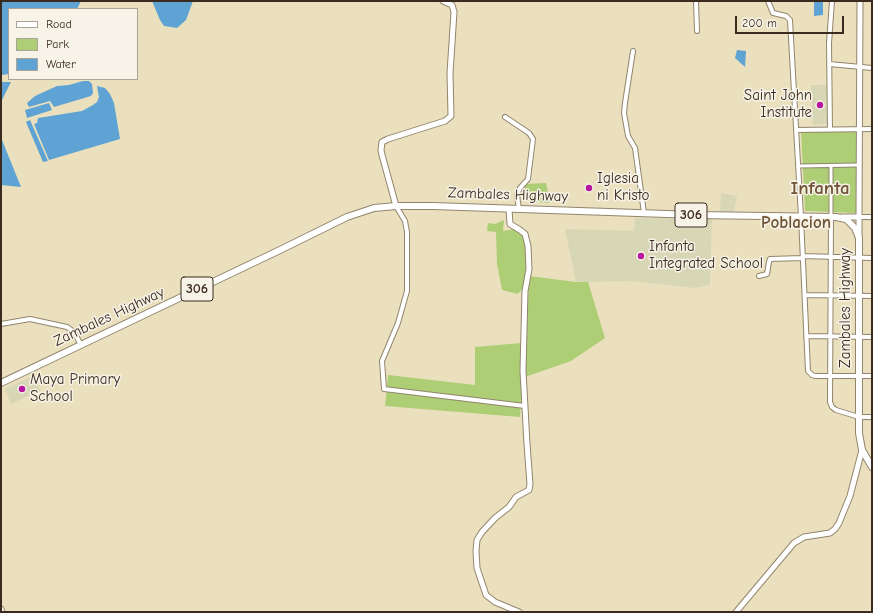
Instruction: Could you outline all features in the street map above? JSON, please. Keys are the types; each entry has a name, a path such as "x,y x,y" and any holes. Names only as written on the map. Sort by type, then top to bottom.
{"main road":[{"name":"Zambales Highway","path":"1,383 348,217 374,208 396,206 439,206 644,213 841,217 852,224 859,238 859,433 862,450 872,467"}],"street":[{"path":"443,1 452,6 454,12 450,73 451,116 445,122 382,142 382,155 396,206 405,221 407,232 407,291 398,324 381,365 384,389 524,406"},
{"path":"696,1 697,31"},
{"path":"768,1 773,13 786,16 790,20 799,166 806,336 810,373 815,376 872,376"},
{"path":"830,130 829,37 832,1"},
{"path":"859,238 860,1"},
{"path":"633,51 624,113 628,136 635,148 644,213"},
{"path":"829,64 872,68"},
{"path":"505,117 529,133 533,139 529,178 528,181 520,188 517,195 519,209"},
{"path":"796,130 872,129"},
{"path":"799,166 859,165"},
{"path":"831,166 830,402 832,407 836,410 859,417 872,417"},
{"path":"509,209 510,224 525,234 528,246 529,269 525,291 524,329 524,406 530,481 529,490 516,497 509,507 495,518 482,532 478,540 476,551 477,568 486,595 495,602 519,612"},
{"path":"841,217 872,217"},
{"path":"759,276 767,274 768,262 770,259 830,256 872,258"},
{"path":"805,295 872,296"},
{"path":"1,324 30,319 67,328 72,330 81,344"},
{"path":"806,336 872,336"},
{"path":"736,612 794,542 804,537 830,533 835,529 850,496 862,450"}],"shaded area":[{"name":"Saint John Institute","path":"811,85 828,85 828,124 813,125"},
{"path":"721,193 737,196 734,212 720,211"},
{"name":"Infanta Integrated School","path":"635,218 712,219 710,285 695,288 632,281 576,282 565,229 634,231"},
{"name":"Maya Primary School","path":"34,375 40,390 11,404 5,389"}],"green space":[{"path":"857,130 857,213 805,211 801,132"},
{"path":"546,183 550,202 528,201 531,191 525,192 525,184"},
{"path":"504,220 503,231 516,229 523,236 525,241 526,273 523,288 518,294 502,290 497,264 496,232 487,231 488,223 495,224"},
{"path":"529,276 576,282 588,282 605,338 571,361 525,377"},
{"path":"521,343 522,389 520,417 385,406 388,375 475,385 475,347"}],"water":[{"path":"1,1 81,1 78,8 8,8 8,74 1,75"},
{"path":"152,1 193,1 186,20 177,28 164,26"},
{"path":"814,1 823,1 823,15 814,16"},
{"path":"737,50 746,51 745,67 735,58"},
{"path":"89,81 92,84 93,93 91,96 54,107 50,101 29,107 27,103 35,96 57,86 69,85"},
{"path":"1,82 11,82 1,102"},
{"path":"97,86 105,88 110,94 114,103 120,139 49,160 34,124 37,123 38,118 82,111 93,105 97,102 99,97"},
{"path":"49,103 52,110 27,118 25,110"},
{"path":"30,120 48,161 43,162 26,122"},
{"path":"1,138 2,140 21,187 1,185"}],"place":[{"name":"Saint John Institute","path":"820,105"},
{"name":"Iglesia ni Kristo","path":"589,188"},
{"name":"Infanta Integrated School","path":"641,256"},
{"name":"Maya Primary School","path":"22,389"}],"district":[{"name":"Infanta","path":"820,189"},
{"name":"Poblacion","path":"796,223"}]}
